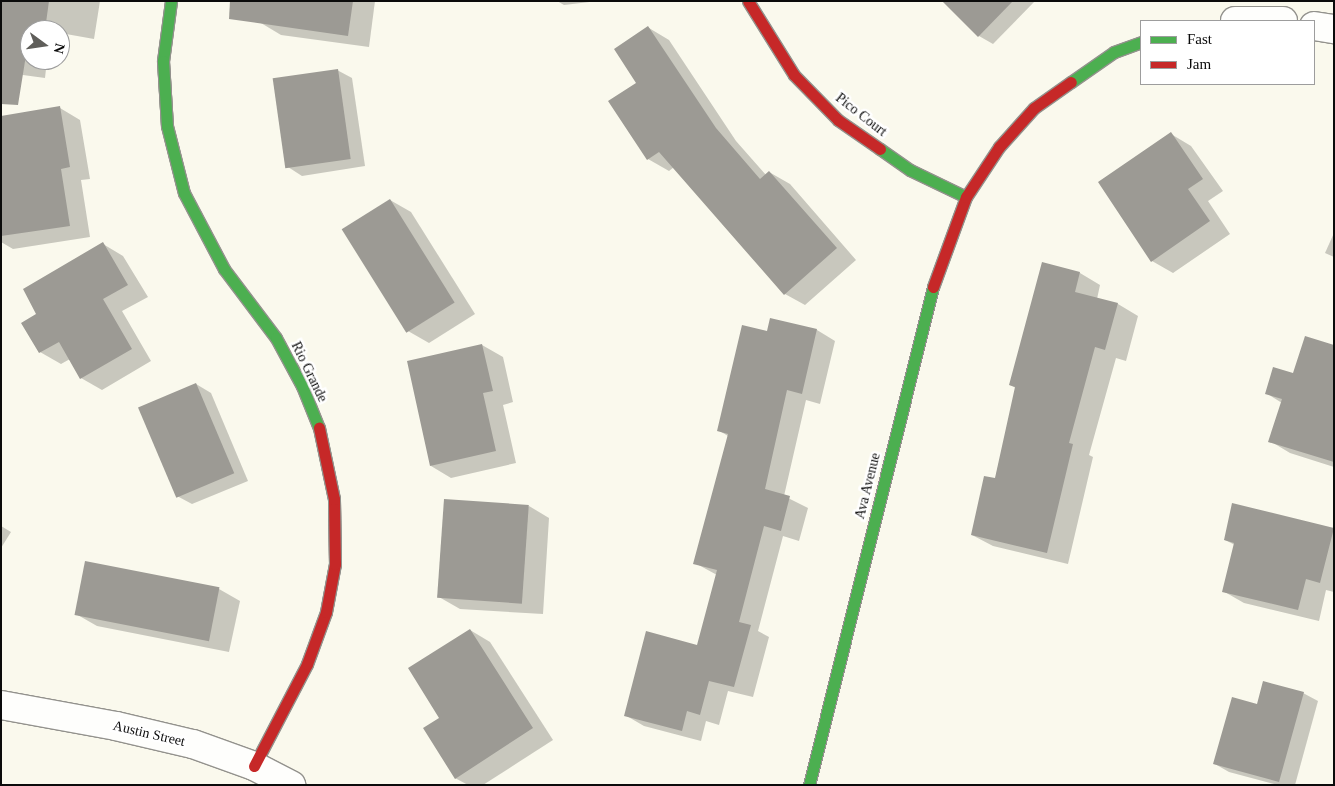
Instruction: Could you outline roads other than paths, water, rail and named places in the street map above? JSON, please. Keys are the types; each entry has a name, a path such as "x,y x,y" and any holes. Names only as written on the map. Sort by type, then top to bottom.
{"street":[{"name":"Rio Grande","path":"171,1 163,61 167,126 184,192 224,269 276,338 302,386 324,442 334,499 335,564 326,612 307,664 254,766"},
{"name":"Pico Court","path":"748,1 794,75 838,120 910,170 966,197"},
{"path":"1315,26 1334,29"},
{"name":"Ava Avenue","path":"809,785 939,264 966,197 999,147 1034,108 1114,52 1140,42"},
{"name":"Austin Street","path":"1,705 116,726 193,744 254,766 291,785"}]}
